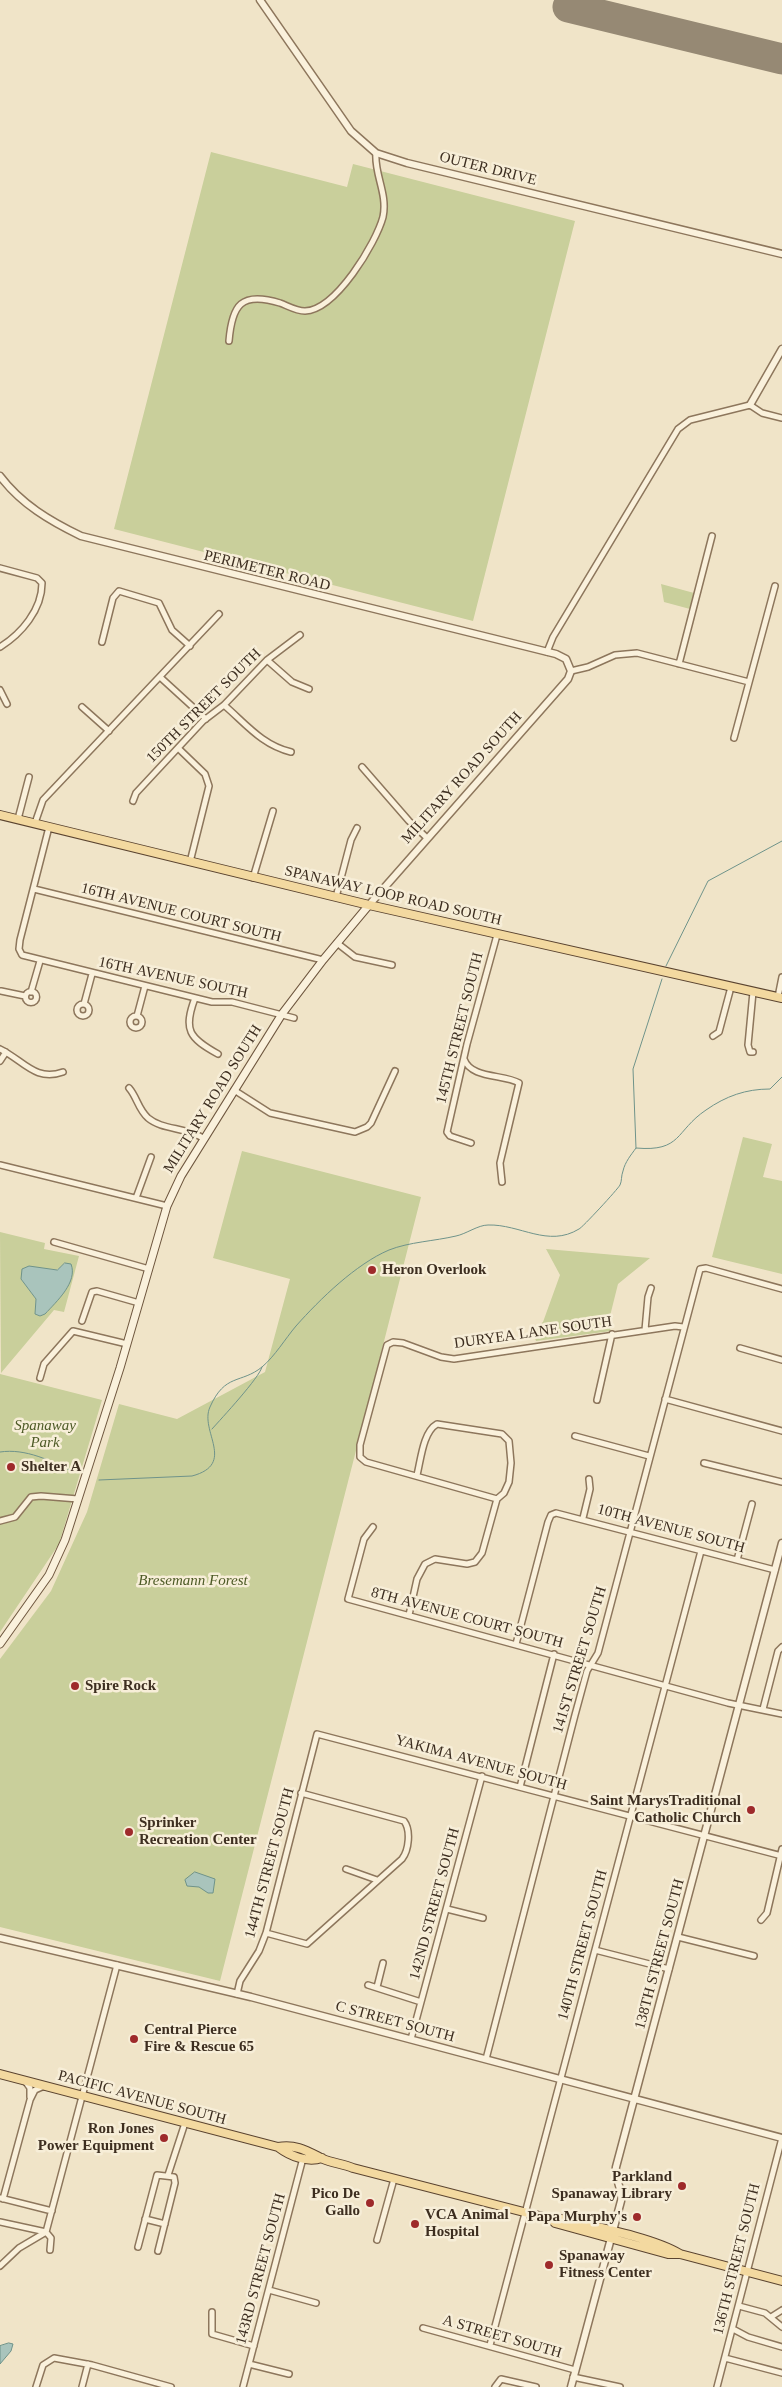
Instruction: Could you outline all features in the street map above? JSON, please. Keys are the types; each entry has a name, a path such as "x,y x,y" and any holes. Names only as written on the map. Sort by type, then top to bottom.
{"main road":[{"name":"SPANAWAY LOOP ROAD SOUTH","path":"0,815 368,905 780,998"},
{"name":"MILITARY ROAD SOUTH","path":"0,1644 53,1568 65,1540 127,1344 167,1206 181,1176 282,1014 368,905"},
{"name":"PACIFIC AVENUE SOUTH","path":"0,2074 278,2147 286,2153 314,2161 322,2158"},
{"name":"PACIFIC AVENUE SOUTH","path":"278,2147 287,2145 316,2153 322,2158 525,2212 555,2223 669,2248 680,2254 782,2281"}],"street":[{"name":"OUTER DRIVE","path":"260,0 351,131 376,153 407,163 782,254"},
{"path":"229,341 231,319 238,306 245,301 264,300 306,311 315,308 343,287 369,248 384,214 384,201 376,153"},
{"path":"547,652 553,637 676,432 690,420 750,405 782,349"},
{"path":"750,405 762,413 782,418"},
{"name":"PERIMETER ROAD","path":"0,476 27,504 52,522 81,536 547,652 566,659 571,671"},
{"path":"679,664 712,536"},
{"path":"0,568 37,578 42,583 38,604 26,626 0,647"},
{"path":"734,738 775,586"},
{"path":"102,642 116,592 121,591 156,601 164,610 172,630 190,646"},
{"path":"35,823 43,800 110,732 219,614"},
{"name":"150TH STREET SOUTH","path":"132,801 136,793 206,719 224,704 267,660 300,635"},
{"path":"571,671 626,653 637,653 749,682"},
{"path":"267,660 292,682 309,689"},
{"name":"MILITARY ROAD SOUTH","path":"368,905 564,685 571,671"},
{"path":"160,677 206,719"},
{"path":"0,690 7,704"},
{"path":"224,704 264,742 272,747 291,752"},
{"path":"82,707 110,732"},
{"path":"178,748 205,774 209,786 190,862"},
{"path":"362,767 408,821 427,838"},
{"path":"18,819 29,777"},
{"path":"253,878 273,811"},
{"path":"34,889 49,827"},
{"path":"336,897 351,840 357,828"},
{"name":"16TH AVENUE SOUTH","path":"34,889 19,952 23,956 195,998 217,1003 232,1002 294,1018"},
{"name":"16TH AVENUE COURT SOUTH","path":"34,889 323,960"},
{"name":"145TH STREET SOUTH","path":"471,1143 450,1136 447,1133 464,1058 497,935"},
{"path":"337,943 355,957 392,965"},
{"path":"1,991 25,996 31,992 40,961"},
{"path":"84,1004 92,974"},
{"path":"780,998 782,977"},
{"path":"137,1016 145,986"},
{"path":"712,1036 718,1032 731,987"},
{"path":"25,996 28,1002 34,1002 36,995 31,992"},
{"path":"753,992 748,1045 750,1052 753,1052"},
{"path":"195,998 188,1023 189,1031 195,1040 218,1054"},
{"path":"0,1049 33,1072 51,1075 63,1072"},
{"path":"0,1061 6,1052"},
{"path":"464,1058 467,1065 475,1070 519,1082 500,1163 502,1182"},
{"path":"234,1090 270,1113 355,1132 367,1127 371,1123 395,1071"},
{"path":"129,1088 140,1108 152,1121 162,1125 189,1130 204,1138"},
{"path":"136,1198 151,1157"},
{"path":"0,1165 167,1206"},
{"path":"54,1242 149,1269"},
{"name":"141ST STREET SOUTH","path":"486,2059 587,1671 598,1653 683,1327 700,1269 706,1268 782,1289"},
{"path":"645,1330 648,1297 651,1288"},
{"path":"82,1321 92,1292 97,1291 139,1303"},
{"name":"DURYEA LANE SOUTH","path":"416,1475 366,1462 360,1457 360,1445 372,1397 386,1347 389,1343 403,1343 452,1359 612,1334 675,1326 683,1327"},
{"path":"40,1378 44,1364 73,1331 127,1344"},
{"path":"597,1400 612,1334"},
{"path":"740,1348 782,1360"},
{"path":"665,1399 782,1431"},
{"path":"409,1616 417,1578 425,1564 435,1559 467,1564 475,1562 480,1556 497,1499 507,1486 511,1470 510,1447 507,1437 502,1434 453,1425 435,1425 428,1434 416,1475 497,1499"},
{"path":"575,1436 649,1456"},
{"path":"704,1463 782,1482"},
{"path":"583,1518 590,1489 589,1479"},
{"path":"0,1521 15,1517 31,1497 78,1499"},
{"path":"737,1560 752,1504"},
{"name":"10TH AVENUE SOUTH","path":"516,1644 544,1533 553,1514 561,1513 583,1518 629,1533 782,1572"},
{"name":"8TH AVENUE COURT SOUTH","path":"373,1527 364,1539 348,1599 665,1685 782,1714"},
{"name":"138TH STREET SOUTH","path":"570,2387 621,2198 616,2170 782,1543"},
{"name":"140TH STREET SOUTH","path":"490,2345 629,1816 701,1551"},
{"path":"763,1709 778,1651 782,1647"},
{"path":"520,1787 554,1654"},
{"name":"YAKIMA AVENUE SOUTH","path":"318,1734 781,1856"},
{"name":"144TH STREET SOUTH","path":"237,1994 242,1976 259,1951 266,1933 301,1793 318,1734"},
{"name":"142ND STREET SOUTH","path":"411,2039 482,1776"},
{"path":"266,1933 301,1943 310,1942 402,1859 406,1852 407,1826 404,1821 301,1793"},
{"path":"761,1920 767,1913 782,1849"},
{"path":"346,1869 377,1880"},
{"path":"447,1909 483,1918"},
{"path":"678,1937 754,1956"},
{"name":"C STREET SOUTH","path":"0,1938 117,1964 237,1994 782,2138"},
{"path":"595,1950 669,1969"},
{"path":"377,1987 383,1963"},
{"path":"0,2266 20,2248 46,2232 117,1964"},
{"path":"368,1986 377,1987 421,2002"},
{"path":"25,2081 30,2088 30,2100"},
{"path":"44,2086 35,2090 30,2100 2,2199 52,2211"},
{"path":"168,2175 185,2123"},
{"name":"136TH STREET SOUTH","path":"717,2387 782,2138"},
{"name":"143RD STREET SOUTH","path":"243,2387 303,2158"},
{"path":"138,2247 157,2175 168,2175 175,2179 175,2183 158,2251"},
{"path":"377,2240 394,2178"},
{"path":"145,2219 165,2224"},
{"path":"0,2222 46,2232 51,2238 50,2250"},
{"path":"269,2290 316,2303"},
{"path":"738,2306 771,2316 782,2327"},
{"path":"771,2316 782,2310"},
{"path":"212,2312 212,2334 254,2346"},
{"name":"A STREET SOUTH","path":"423,2328 490,2345 620,2387"},
{"path":"733,2329 748,2337 782,2347"},
{"path":"36,2387 43,2365 49,2359 56,2358 88,2364 160,2386 171,2387"},
{"path":"725,2358 782,2373"},
{"path":"82,2387 88,2364"},
{"path":"249,2364 289,2374"},
{"path":"495,2386 503,2379 536,2387"}],"green space":[{"path":"211,152 347,187 353,164 575,221 473,621 114,529"},
{"path":"661,584 694,593 690,609 664,602"},
{"path":"743,1137 772,1144 763,1177 782,1181 782,1274 712,1257"},
{"name":"Bresemann Forest","path":"242,1151 421,1197 220,1981 0,1927 0,1659 51,1591 87,1512 119,1404 177,1419 265,1372 290,1279 213,1258"},
{"path":"0,1232 45,1243 44,1249 79,1256 64,1312 54,1310 1,1373","holes":["65,1263 66,1290 45,1314 40,1316 35,1314 36,1299 21,1279 45,1269 57,1270"]},
{"path":"546,1249 650,1258 618,1284 608,1324 611,1331 536,1341 532,1330 543,1322 560,1275"},
{"name":"Spanaway Park","path":"0,1374 102,1400 59,1544 0,1632"}],"water":[{"path":"65,1263 71,1264 72,1278 65,1291 45,1314 40,1316 35,1314 36,1299 21,1279 22,1269 29,1266 57,1270"},
{"path":"195,1872 215,1879 213,1893 208,1893 199,1887 187,1886 185,1880"},
{"path":"9,2343 13,2344 11,2351 0,2364 0,2346"}],"waterway":[{"path":"666,966 708,881 782,841"},
{"path":"636,1148 633,1069 662,979"},
{"path":"99,1480 192,1476 205,1471 212,1464 215,1455 208,1416 216,1396 228,1384 247,1376 267,1363 296,1326 327,1294 351,1273 377,1256 397,1247 456,1236 484,1225 500,1226 545,1236 568,1234 582,1227 618,1188 625,1165 636,1148 662,1147 677,1138 696,1118 714,1105 744,1092 770,1089 782,1077"},
{"path":"212,1429 248,1388 262,1367"},
{"path":"0,1452 10,1451 29,1454 74,1472"}],"taxiway":[{"path":"593,14 597,0"}],"runway":[{"path":"568,7 782,59"}],"place":[{"name":"Heron Overlook","path":"372,1270"},
{"name":"Shelter A","path":"11,1467"},
{"name":"Spire Rock","path":"75,1686"},
{"name":"Saint MarysTraditional Catholic Church","path":"751,1810"},
{"name":"Sprinker Recreation Center","path":"129,1832"},
{"name":"Central Pierce Fire & Rescue 65","path":"134,2039"},
{"name":"Ron Jones Power Equipment","path":"164,2138"},
{"name":"Parkland Spanaway Library","path":"682,2186"},
{"name":"Pico De Gallo","path":"370,2203"},
{"name":"Papa Murphy's","path":"637,2217"},
{"name":"VCA Animal Hospital","path":"415,2224"},
{"name":"Spanaway Fitness Center","path":"549,2265"}]}
